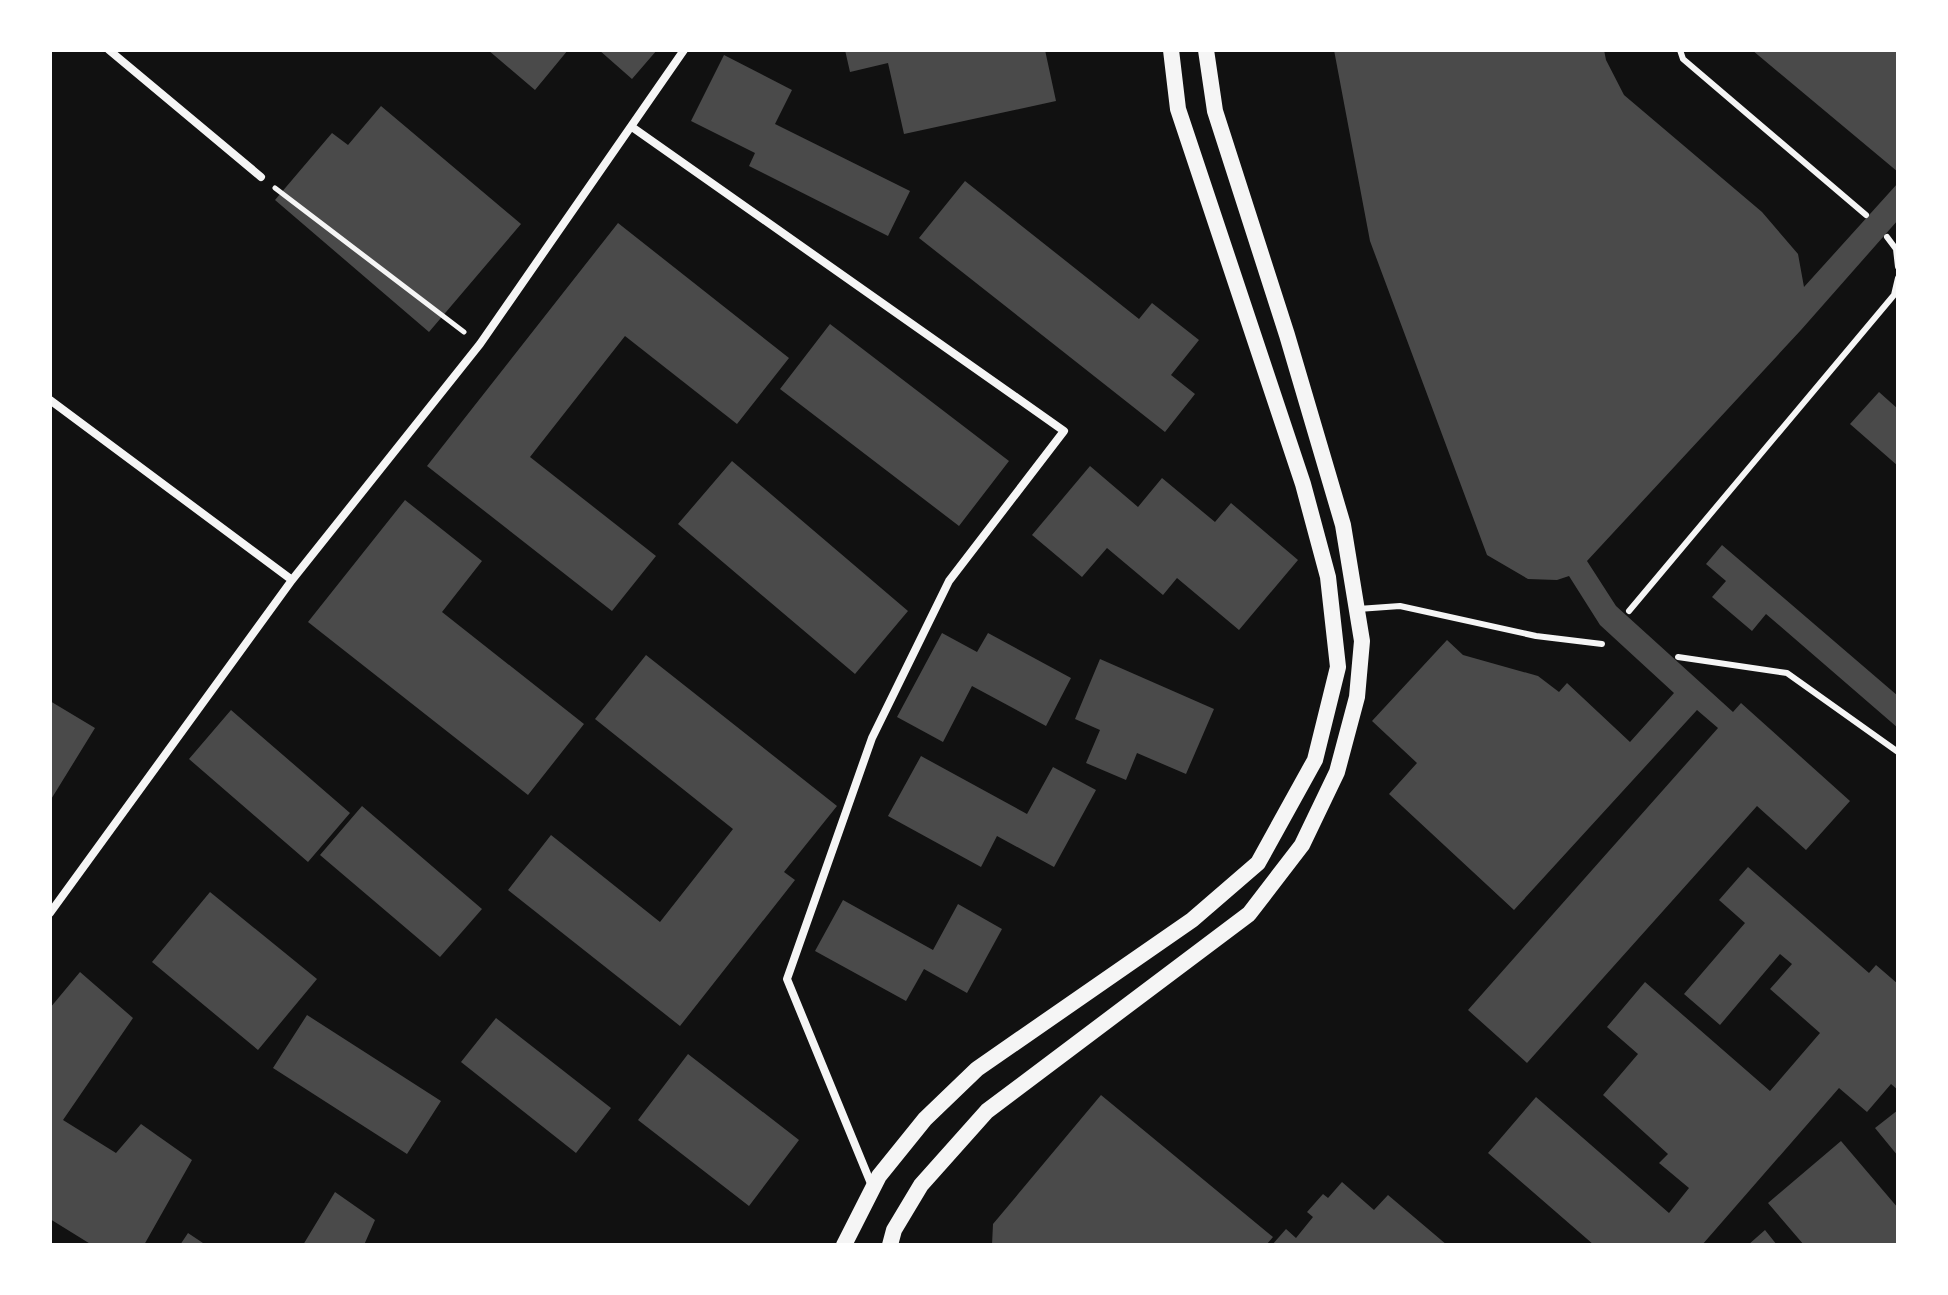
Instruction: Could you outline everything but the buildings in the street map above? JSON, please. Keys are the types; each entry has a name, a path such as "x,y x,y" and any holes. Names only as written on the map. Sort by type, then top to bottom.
{"main road":[{"path":"844,1245 873,1187 925,1119 977,1069 1192,920 1258,863 1315,760 1338,667 1328,577 1303,484 1178,109 1171,50"},
{"path":"890,1245 894,1230 921,1185 987,1111 1249,914 1302,845 1337,772 1357,697 1362,641 1343,525 1287,335 1215,111 1206,50"}],"street":[{"path":"109,50 261,177"},
{"path":"50,913 292,580 480,344 684,50"},
{"path":"632,127 1064,431 949,581 872,738 787,979 873,1187"},
{"path":"50,400 292,580"}],"lane":[{"path":"1680,50 1683,59 1866,215"},
{"path":"1887,237 1896,249 1898,267"},
{"path":"1629,611 1894,295 1898,278"},
{"path":"1356,609 1400,606 1536,636 1602,644"},
{"path":"1678,657 1787,673 1898,752"}],"path":[{"path":"261,177 457,328"}]}
